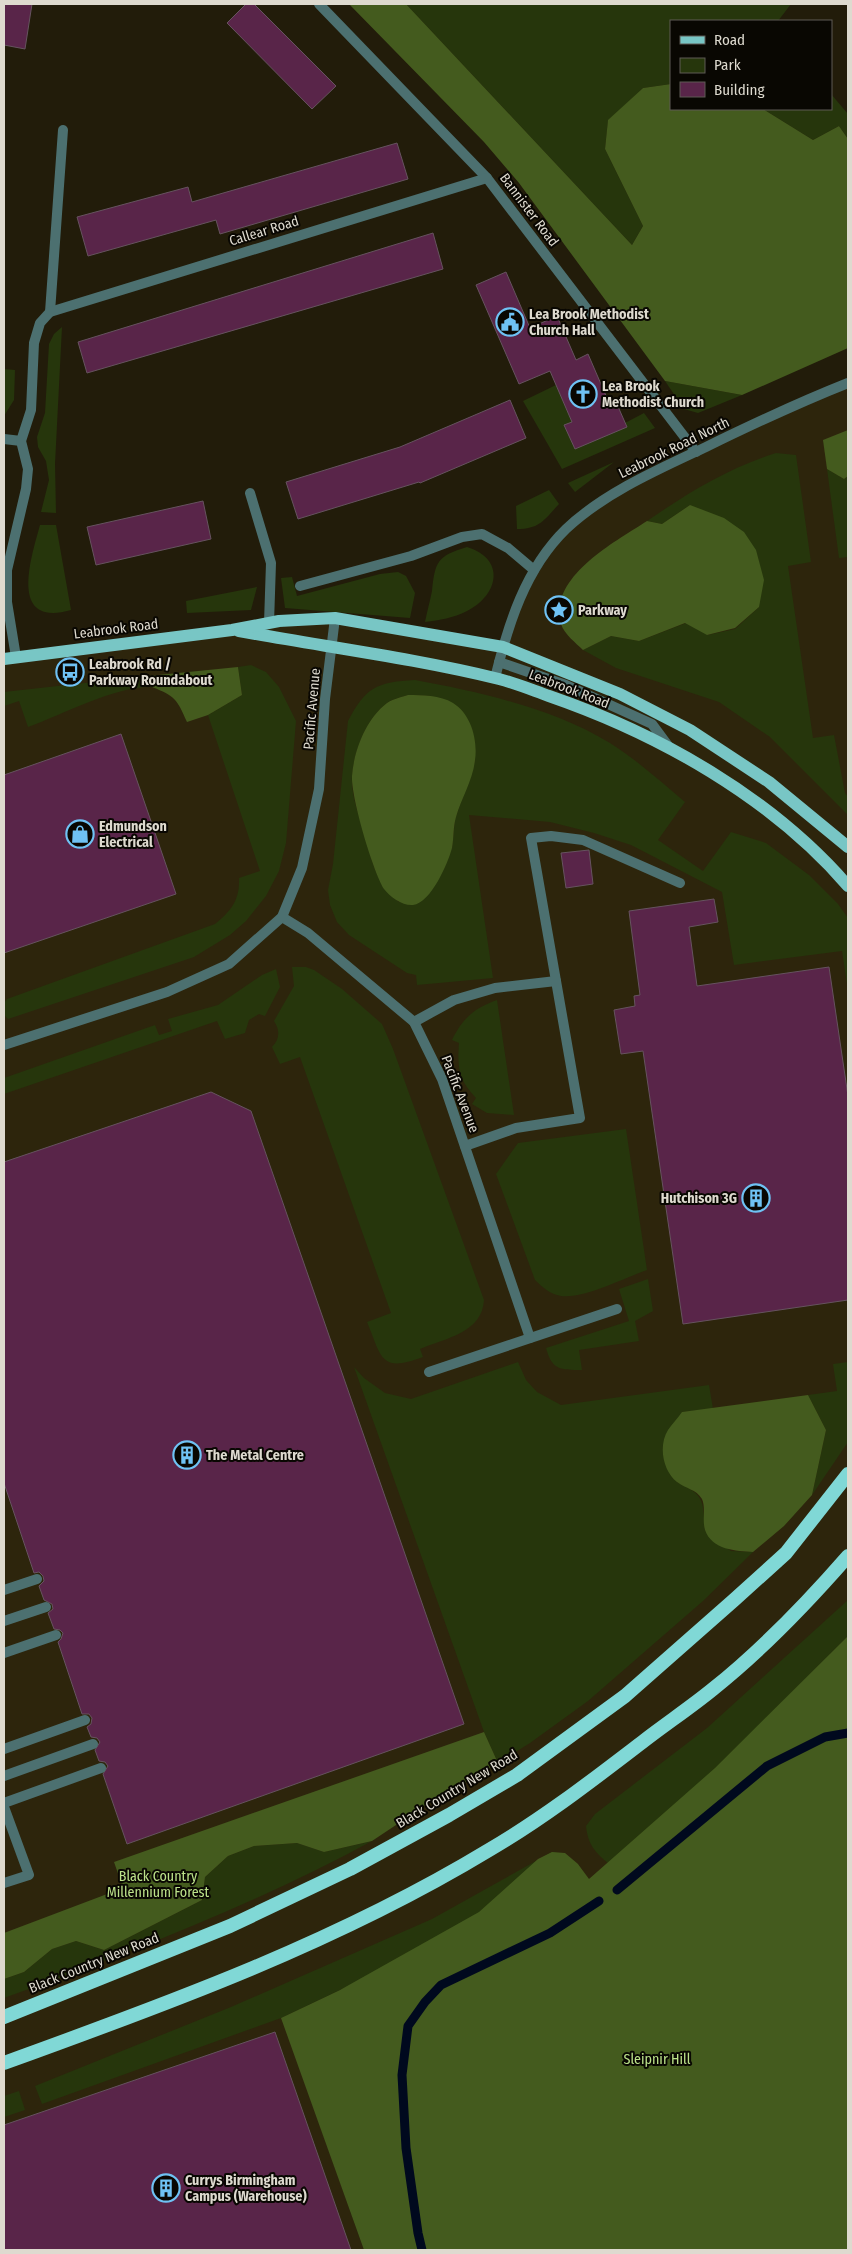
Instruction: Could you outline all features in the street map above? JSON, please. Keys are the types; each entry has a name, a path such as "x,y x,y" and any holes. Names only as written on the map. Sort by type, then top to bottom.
{"highway":[{"name":"Black Country New Road","path":"4,2017 239,1922 350,1869 517,1775 625,1696 786,1553 848,1474"},
{"path":"4,2063 138,2015 270,1962 361,1920 489,1851 562,1804 714,1688 786,1622 848,1556"}],"main road":[{"name":"Leabrook Road","path":"10,658 232,630 269,623 335,618 503,647 620,694 690,730 769,782 823,824 848,847"},
{"name":"Leabrook Road","path":"232,630 410,660 495,678 587,710 673,752 726,782 783,824 831,866 848,886"}],"street":[{"name":"Bannister Road","path":"319,4 487,178 696,452"},
{"path":"10,658 7,602 8,570 26,489 28,469 21,441 31,410 34,343 40,323 50,312 63,130"},
{"name":"Callear Road","path":"50,312 487,178"},
{"name":"Leabrook Road North","path":"495,678 516,608 534,570 566,530 622,487 801,402 848,383"},
{"path":"4,439 21,441"},
{"path":"250,493 271,563 269,623"},
{"path":"300,586 411,556 462,537 482,534 508,548 534,570"},
{"name":"Pacific Avenue","path":"4,1045 167,992 229,964 282,917 302,868 319,789 325,699 335,618"},
{"path":"499,662 566,686 652,724 673,752"},
{"path":"464,1146 516,1128 580,1118 531,838 552,836 583,840 680,883"},
{"name":"Pacific Avenue","path":"282,917 308,933 414,1022 442,1079 530,1338"},
{"path":"414,1022 454,1000 495,988 556,981"},
{"path":"429,1372 617,1309"},
{"path":"4,1590 37,1579"},
{"path":"4,1621 46,1607"},
{"path":"4,1653 56,1635"},
{"path":"4,1749 85,1720"},
{"path":"4,1776 93,1744"},
{"path":"4,1803 101,1768"},
{"path":"4,1808 29,1874 4,1883"}],"shaded area":[{"path":"848,383 848,1636 609,1864 589,1880 578,1864 282,2018 364,2250 4,2250 4,659 335,618 503,647 516,608 566,529 622,487"}],"green space":[{"path":"349,4 406,4 632,245 643,226 605,149 608,120 643,88 670,84 670,110 765,110 813,140 839,126 848,139 848,348 742,395 665,381 519,183 484,142"},
{"path":"406,4 791,4 779,20 670,20 670,84 643,88 608,121 605,149 643,226 632,245"},
{"path":"832,95 848,114 848,139 839,126 813,140 765,110 832,110"},
{"path":"62,327 55,464 56,513 41,512 49,480 46,461 38,447 37,437 45,413 49,344 54,334"},
{"path":"4,369 15,370 14,400 4,416"},
{"path":"665,381 742,395 698,413 684,409"},
{"path":"556,385 572,422 627,427 625,423 644,413 655,428 562,469 523,401"},
{"path":"848,430 848,476 844,479 827,469 823,440"},
{"path":"776,453 796,455 811,562 788,566 813,738 834,735 845,793 848,797 848,815 770,737 719,702 616,668 583,650 611,636 639,641 686,623 708,635 735,629 759,607 690,505 662,524 647,521 709,482 741,466"},
{"path":"614,462 575,492 568,483"},
{"path":"827,469 844,479 848,476 848,557 839,558"},
{"path":"549,490 559,504 545,519 536,525 525,529 517,529 516,506"},
{"path":"690,505 724,518 744,532 756,550 764,580 759,607 735,628 707,635 685,623 639,641 611,636 583,650 567,635 561,624 560,607 564,591 574,576 602,550 647,521 662,524"},
{"path":"40,525 56,525 71,610 51,613 38,609 31,600 28,587 29,571"},
{"path":"467,547 480,553 493,568 494,578 486,596 467,611 452,617 425,622 436,567 444,557"},
{"path":"398,572 406,576 415,593 410,618 285,608 281,578 292,577 297,596 380,574"},
{"path":"257,587 251,610 187,613 186,601"},
{"path":"251,665 266,672 279,687 296,721 286,843 279,871 266,896 246,921 230,935 194,957 8,1019 4,1015 4,1003 7,999 215,924 230,910 236,899 239,878 260,871 208,715 242,695 238,667"},
{"path":"238,667 242,695 208,715 187,722 178,703 171,696 152,687 148,676"},
{"path":"148,676 152,687 122,691 106,696 28,727 19,701 4,706 4,692"},
{"path":"415,680 515,703 564,720 610,743 685,802 658,840 703,871 731,832 766,843 809,875 838,904 848,918 848,991 842,951 734,965 722,892 631,845 550,822 469,815 493,978 417,985 416,975 407,973 349,935 337,922 330,905 328,890 333,864 348,721 367,694 382,685","holes":["408,695 432,696 475,761 455,819 452,848 399,902 385,888 373,864 354,799 352,784 353,767 362,736 373,718 387,703"]},
{"path":"408,695 442,698 459,708 472,728 476,752 472,775 456,817 452,848 447,863 432,890 420,903 413,905 405,904 393,898 384,889 379,880 359,817 352,776 358,746 367,726 387,703"},
{"path":"292,967 306,967 314,970 342,989 382,1024 393,1049 484,1300 482,1311 470,1327 461,1333 420,1349 423,1357 409,1362 398,1363 384,1359 376,1345 367,1322 391,1313 300,1057 280,1064 272,1047 277,1041 278,1034 274,1021 294,986"},
{"path":"276,969 280,987 265,1016 259,1014 249,1020 245,1033 225,1039 217,1021 4,1094 4,1078 155,1025 159,1035 172,1031 168,1019 218,1005 262,975"},
{"path":"497,1000 514,1115 487,1113 472,1104 476,1098 460,1073 458,1060 459,1043 452,1040 460,1026 470,1015"},
{"path":"626,1129 647,1270 581,1294 561,1296 553,1294 535,1280 496,1174 518,1143"},
{"path":"648,1279 653,1311 635,1321 639,1341 579,1350 582,1370 568,1370 554,1365 546,1348 629,1321 619,1289"},
{"path":"518,1362 526,1380 537,1392 561,1405 709,1385 713,1409 682,1412 677,1482 693,1491 701,1500 705,1530 731,1551 753,1552 703,1601 588,1701 530,1743 498,1763 484,1732 354,1367 364,1378 385,1393 411,1399"},
{"path":"848,1362 848,1442 812,1495 826,1430 808,1395 837,1391 833,1364"},
{"path":"808,1395 826,1430 812,1495 784,1526 753,1552 732,1550 713,1542 705,1530 702,1499 697,1493 677,1482 665,1465 663,1443 668,1430 682,1412"},
{"path":"848,1600 848,1636 784,1700 666,1850 340,1990 281,2018 42,2104 35,2086 231,2007 432,1919 552,1852 570,1858 589,1879 609,1864 596,1852 588,1838 586,1826 595,1814 707,1728"},
{"name":"Sleipnir Hill","path":"848,1636 848,2250 364,2250 281,2018 340,1990 479,1912 538,1859 552,1852 565,1853 578,1864 589,1879 715,1768"},
{"name":"Black Country Millennium Forest","path":"484,1732 498,1763 423,1807 372,1841 324,1852 297,1843 254,1846 228,1856 205,1877 202,1900 104,1950 76,1941 52,1949 24,1972 4,1979 4,1933 123,1888 114,1862"},
{"path":"372,1841 282,1886 191,1927 4,1998 4,1979 24,1972 52,1949 76,1941 104,1950 202,1900 205,1877 228,1856 254,1846 297,1843 324,1852"},
{"path":"19,2091 25,2110 4,2117 4,2096"}],"building":[{"path":"4,4 32,4 25,49 4,45"},
{"path":"246,4 254,4 336,86 312,109 227,23"},
{"path":"397,143 408,179 220,234 216,220 88,256 77,217 188,187 192,202"},
{"path":"433,233 443,269 87,373 78,342"},
{"path":"506,272 530,328 557,316 576,360 588,354 610,405 616,402 627,427 575,449 564,425 572,422 550,371 519,384 476,285"},
{"path":"510,400 526,438 420,483 298,519 286,482 400,447"},
{"path":"203,501 211,539 96,565 87,527"},
{"name":"Edmundson Electrical","path":"121,734 176,894 4,953 4,775"},
{"path":"589,850 593,884 566,888 561,853"},
{"name":"Hutchison 3G","path":"714,899 718,922 689,927 697,986 829,967 848,1096 848,1300 683,1324 643,1051 621,1054 614,1010 635,1006 634,996 640,995 629,911"},
{"name":"The Metal Centre","path":"211,1092 251,1111 464,1724 127,1844 103,1774 108,1766 105,1762 99,1761 95,1750 100,1742 97,1738 91,1737 87,1727 91,1724 92,1718 89,1714 82,1714 58,1642 63,1633 60,1630 54,1629 48,1613 53,1609 52,1604 44,1600 39,1586 44,1581 43,1576 39,1572 34,1573 4,1483 4,1162"},
{"name":"Currys Birmingham Campus (Warehouse)","path":"275,2032 351,2250 4,2250 4,2125"}],"waterway":[{"path":"617,1890 767,1766 825,1737 848,1733"},
{"path":"422,2250 406,2148 402,2075 408,2026 425,2002 441,1985 550,1933 599,1901"}],"place":[{"name":"Lea Brook Methodist Church Hall","path":"510,322"},
{"name":"Lea Brook Methodist Church","path":"583,394"},
{"name":"Parkway","path":"559,610"},
{"name":"Leabrook Rd / Parkway Roundabout","path":"70,672"},
{"name":"Edmundson Electrical","path":"80,834"},
{"name":"Hutchison 3G","path":"756,1198"},
{"name":"The Metal Centre","path":"187,1455"},
{"name":"Currys Birmingham Campus (Warehouse)","path":"166,2188"}]}
